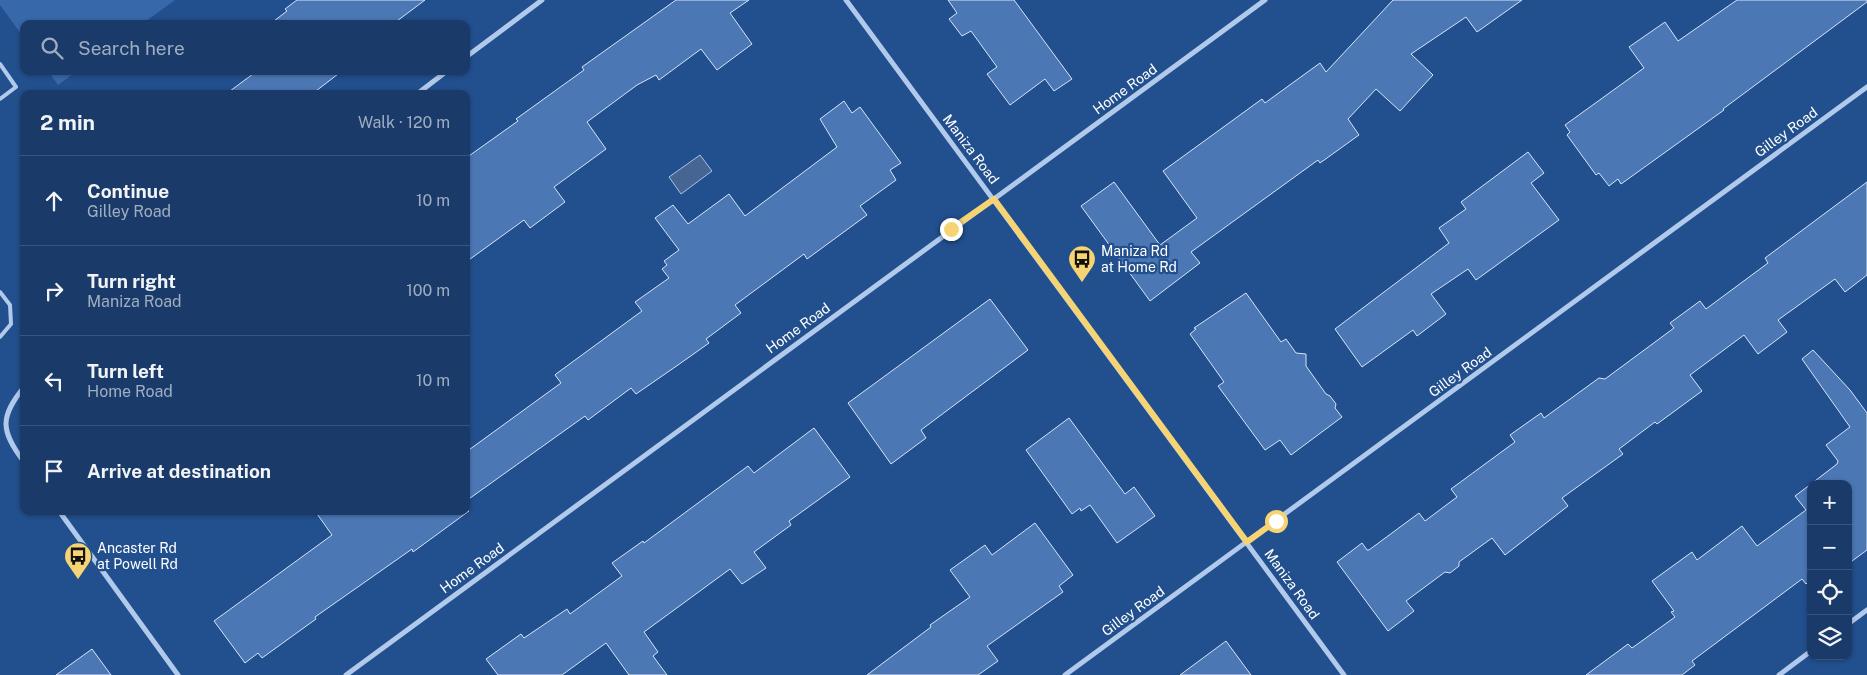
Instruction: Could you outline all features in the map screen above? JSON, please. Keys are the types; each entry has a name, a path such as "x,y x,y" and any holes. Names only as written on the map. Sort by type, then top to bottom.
{"street":[{"path":"470,54 542,0"},
{"name":"Maniza Road","path":"846,0 1344,675"},
{"name":"Home Road","path":"346,675 1265,0"},
{"path":"422,90 442,75"},
{"name":"Gilley Road","path":"1065,675 1867,87"},
{"path":"20,390 8,400 2,411 0,422 3,432 20,456"},
{"path":"62,515 178,675"},
{"path":"1852,621 1867,610"},
{"path":"1778,675 1807,654"}],"lane":[{"path":"0,64 16,87 0,99"},
{"path":"0,292 10,305 11,324 0,337"}],"shaded area":[{"path":"0,0 175,0 148,20 20,20 20,32 0,5"},
{"path":"51,75 72,75 58,85"},
{"path":"700,155 712,171 681,194 669,177"}],"building":[{"path":"297,0 425,0 398,20 275,20 287,11 285,9"},
{"path":"676,0 749,0 730,13 752,44 717,70 701,49 659,80 656,75 637,85 587,122 606,149 554,187 565,202 530,228 524,220 470,259 470,155 584,70 582,67"},
{"path":"948,0 1014,0 1072,79 1054,91 1045,79 1010,105 987,74 997,67 971,31 962,36 949,19 957,13"},
{"path":"1393,0 1522,0 1477,32 1466,17 1411,54 1433,75 1400,111 1376,89 1348,119 1359,135 1320,163 1318,160 1191,252 1200,263 1150,301 1081,206 1114,182 1160,245 1197,218 1163,171 1262,99 1265,103 1320,63 1326,72"},
{"path":"1737,0 1867,0 1867,2 1724,110 1621,184 1618,179 1609,186 1599,173 1596,175 1567,135 1570,132 1565,125 1644,68 1629,47 1665,22 1678,41"},
{"path":"252,75 337,75 317,90 231,90"},
{"path":"844,101 852,113 860,107 901,163 890,170 896,180 860,206 867,215 807,259 804,254 735,305 741,313 706,339 709,343 636,394 631,388 588,420 585,416 470,498 470,449 561,383 556,374 642,311 635,302 669,278 662,269 667,265 664,261 679,250 655,218 673,205 688,224 729,194 745,216 837,147 820,119"},
{"path":"1528,152 1544,173 1531,183 1559,220 1476,280 1468,269 1431,294 1446,314 1417,336 1413,330 1362,367 1335,329 1449,243 1439,228 1466,209 1461,202"},
{"path":"1867,182 1867,275 1845,292 1835,279 1778,320 1787,332 1758,354 1744,335 1690,375 1702,391 1657,424 1655,422 1619,449 1623,454 1562,498 1568,506 1505,555 1492,538 1459,562 1459,566 1450,573 1445,572 1406,601 1414,611 1388,631 1337,562 1362,543 1369,550 1419,513 1425,521 1457,497 1451,489 1515,442 1510,435 1541,413 1544,418 1599,378 1605,379 1674,328 1670,323 1700,301 1706,309 1768,263 1765,258"},
{"path":"1246,293 1281,342 1286,339 1296,353 1306,354 1306,366 1326,394 1336,404 1335,408 1342,417 1291,455 1280,440 1265,450 1218,386 1224,382 1190,334 1196,329 1194,328"},
{"path":"990,299 1028,350 921,430 926,438 891,464 848,403"},
{"path":"1813,350 1850,390 1867,413 1867,550 1852,561 1852,480 1816,480 1837,464 1838,461 1826,445 1850,427 1802,359"},
{"path":"1069,418 1125,494 1134,487 1155,516 1117,543 1090,505 1081,511 1080,508 1072,514 1026,450"},
{"path":"814,428 850,477 789,521 791,525 754,552 766,568 742,584 730,569 644,632 658,652 653,656 667,675 629,675 606,643 562,675 498,675 486,659 521,634 524,638 567,609 570,614 622,576 612,563 643,541 644,543 748,466 754,473"},
{"path":"1807,487 1806,584 1802,579 1692,661 1695,665 1682,675 1586,675 1628,644 1632,648 1675,617 1671,612 1674,611 1652,581 1692,552 1697,560 1742,526 1757,546 1806,510 1795,496"},
{"path":"318,515 464,515 413,552 412,549 315,617 316,619 262,658 258,653 245,663 214,621 332,535"},
{"path":"1035,523 1073,575 1059,586 1063,592 987,646 998,661 978,675 867,675 931,627 930,625 970,597 950,570 985,545 992,555"},
{"path":"1226,641 1251,675 1180,675"},
{"path":"92,649 111,675 56,675"}],"place":[{"name":"Maniza Rd at Home Rd","path":"1082,283"},
{"name":"Ancaster Rd at Powell Rd","path":"78,580"}],"route":[{"path":"951,229 994,199 1247,542 1276,521"}]}
